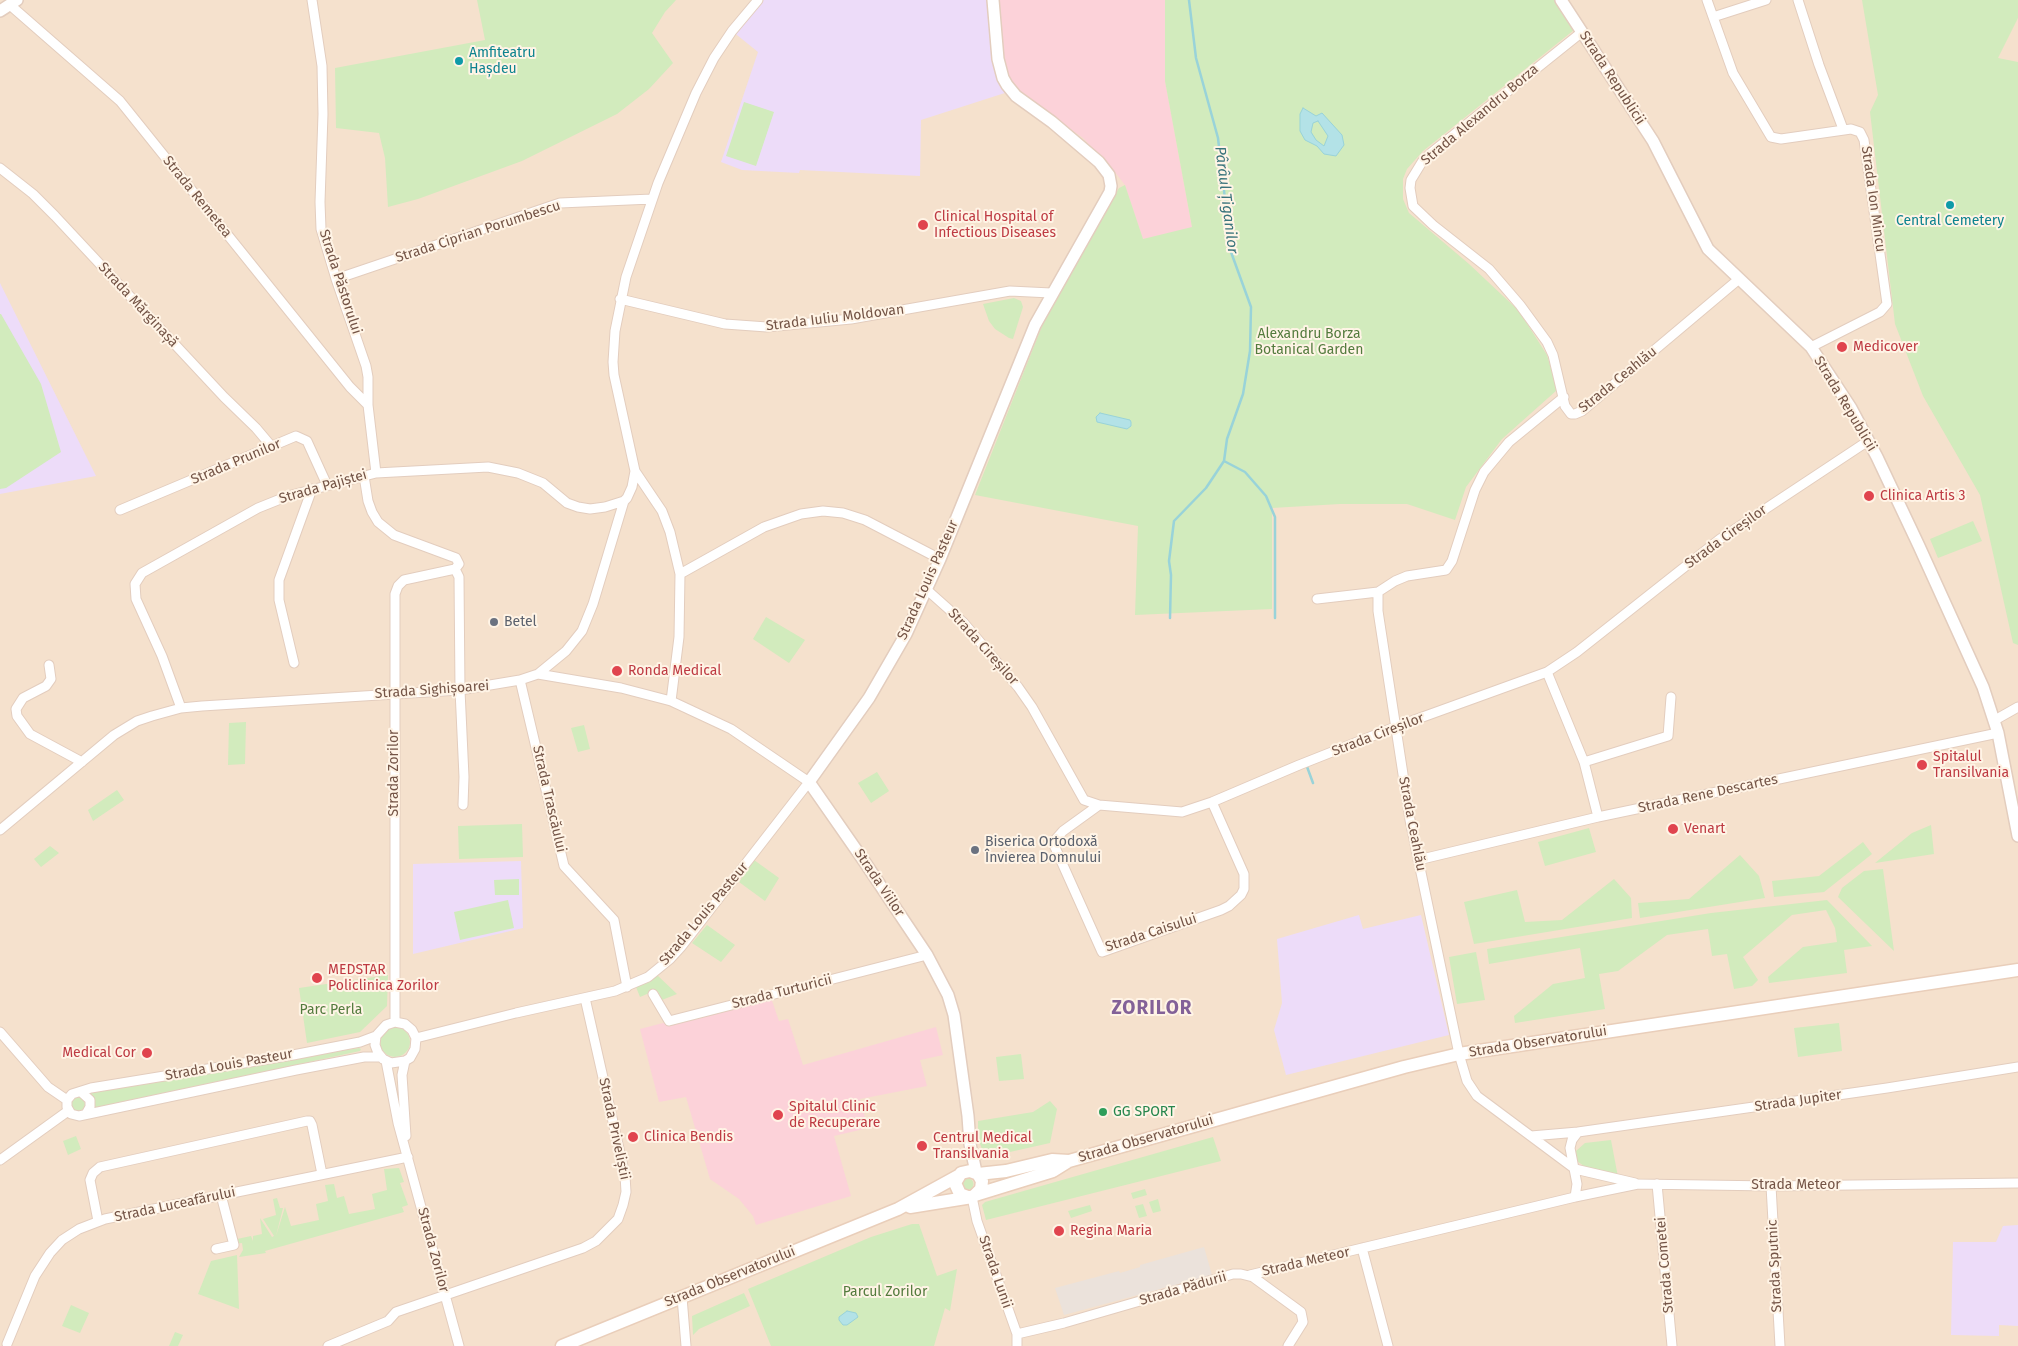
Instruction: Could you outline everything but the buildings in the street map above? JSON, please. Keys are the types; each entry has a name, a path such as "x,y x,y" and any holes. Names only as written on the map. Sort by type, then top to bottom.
{"main road":[{"name":"Strada Observatorului","path":"898,1209 971,1197 1053,1171 1069,1161 1404,1067 1459,1054 2018,970"},
{"name":"Strada Observatorului","path":"977,1173 992,1173 1052,1160 1069,1161"},
{"path":"967,1171 977,1173 982,1185 971,1197 960,1194 956,1187 960,1174 967,1171"},
{"name":"Strada Observatorului","path":"562,1346 898,1209 960,1174"}],"street":[{"name":"Strada Păstorului","path":"312,0 322,66 320,218 336,279 366,366 368,405 376,472"},
{"path":"671,701 679,636 680,574 670,532 662,511 635,471 614,368 615,331 626,277 652,199 696,93 714,58 741,19 758,0"},
{"name":"Strada Louis Pasteur","path":"416,1038 627,987 648,977 676,953 809,782 869,698 906,634 940,559 1023,350 1051,293 1108,197 1111,186 1111,180 1098,162 1016,96 1006,85 998,59 993,0"},
{"name":"Strada Republicii","path":"1561,0 1653,141 1703,240 1714,256 1811,347 1833,379 1868,440 1983,687 1995,720 2018,836"},
{"path":"1707,0 1733,74 1771,137 1781,138 1842,129 1798,0"},
{"path":"1713,17 1766,0"},
{"path":"0,11 14,2"},
{"name":"Strada Remetea","path":"14,2 120,102 350,387 368,405"},
{"name":"Strada Alexandru Borza","path":"1564,397 1553,355 1547,342 1520,305 1489,269 1413,206 1410,188 1415,171 1431,153 1582,32"},
{"name":"Strada Ion Mincu","path":"1811,347 1880,312 1886,304 1864,140 1862,134 1857,130 1842,129"},
{"name":"Strada Mărginașă","path":"0,168 34,194 272,447"},
{"name":"Strada Ciprian Porumbescu","path":"336,279 560,203 652,199"},
{"name":"Strada Ceahlău","path":"1564,397 1565,406 1571,414 1582,411 1740,279"},
{"name":"Strada Iuliu Moldovan","path":"620,300 718,322 767,327 851,319 1010,291 1051,293"},
{"name":"Strada Ceahlău","path":"1317,599 1378,592 1394,581 1407,576 1441,573 1449,567 1475,490 1484,472 1496,456 1521,431 1564,397"},
{"name":"Strada Prunilor","path":"120,510 296,436 304,439 310,446 327,485"},
{"name":"Strada Cireșilor","path":"926,589 963,622 1004,668 1032,707 1084,800 1099,805 1182,812 1212,802 1395,727 1547,672 1577,652 1720,539 1868,440"},
{"name":"Strada Pajiștei","path":"180,708 162,656 136,599 134,591 138,578 142,573 258,508 288,496 376,472 488,467 518,473 542,483 567,503 578,507 590,509 624,501"},
{"path":"624,501 630,492 635,471"},
{"path":"364,476 372,512 385,529 394,535 456,558 459,564 455,569 460,578 463,805"},
{"path":"294,663 279,600 279,580 312,489"},
{"name":"Strada Sighișoarei","path":"0,830 122,729 152,716 180,708 460,690 520,680 538,674 566,650 582,631 593,604 624,501"},
{"path":"680,574 764,527 801,514 823,512 844,513 865,520 940,559"},
{"name":"Strada Zorilor","path":"396,1022 395,594 398,586 404,580 455,569"},
{"name":"Strada Ceahlău","path":"1378,592 1378,611 1395,727 1418,860 1459,1054"},
{"path":"49,665 50,679 46,686 22,698 16,709 17,716 30,734 82,762"},
{"path":"1547,672 1584,762 1598,817"},
{"name":"Strada Viilor","path":"538,674 621,688 671,701 731,729 809,782 927,955 948,995 954,1015 972,1158 977,1173"},
{"name":"Strada Trascăului","path":"520,680 564,866 614,920 627,987"},
{"path":"1584,762 1668,736 1671,698"},
{"path":"1995,720 2018,707"},
{"name":"Strada Rene Descartes","path":"1418,860 1598,817 1998,733"},
{"name":"Strada Caisului","path":"1099,805 1058,836 1054,845 1102,952 1221,910 1229,906 1241,895 1244,889 1244,874 1212,802"},
{"name":"Strada Turturicii","path":"653,994 669,1021 927,955"},
{"name":"Strada Priveliștii","path":"328,1346 388,1321 396,1312 584,1248 596,1241 618,1219 624,1205 626,1192 625,1175 585,998"},
{"path":"376,1036 382,1028 396,1022 409,1027 416,1038"},
{"path":"0,1032 48,1087 67,1100 68,1111 0,1160"},
{"name":"Strada Louis Pasteur","path":"67,1100 72,1094 91,1088 360,1042 376,1036"},
{"name":"Strada Zorilor","path":"376,1036 376,1049 383,1059 394,1107 459,1346"},
{"name":"Strada Zorilor","path":"408,1155 402,1081 405,1061 413,1054 416,1038"},
{"path":"1459,1054 1464,1075 1472,1090 1575,1169 1638,1184"},
{"name":"Strada Louis Pasteur","path":"68,1111 75,1116 96,1113 354,1059 373,1056 383,1059"},
{"path":"383,1059 396,1063 405,1061"},
{"name":"Strada Jupiter","path":"1531,1136 1578,1132 1887,1088 2018,1067"},
{"path":"80,1092 85,1094 90,1100 90,1107 86,1114"},
{"path":"98,1221 90,1180 93,1173 100,1167 306,1121 312,1124 322,1174"},
{"path":"1575,1197 1577,1184 1570,1148 1572,1140 1578,1132"},
{"name":"Strada Viilor","path":"960,1174 966,1164 970,1144"},
{"name":"Strada Luceafărului","path":"6,1344 35,1276 50,1253 62,1240 98,1221 408,1155"},
{"path":"972,1158 980,1167 992,1173"},
{"name":"Strada Meteor","path":"1250,1275 1575,1197 1638,1184 1771,1186 2018,1183"},
{"name":"Strada Cometei","path":"1657,1184 1672,1346"},
{"name":"Strada Sputnic","path":"1771,1186 1780,1346"},
{"path":"216,1249 234,1245 221,1195"},
{"name":"Strada Lunii","path":"971,1197 977,1221 1017,1334 1017,1346"},
{"name":"Strada Meteor","path":"1362,1248 1388,1346"},
{"name":"Strada Pădurii","path":"1017,1334 1064,1323 1233,1274 1250,1275"},
{"path":"1250,1275 1299,1308 1303,1318 1301,1325 1288,1346"},
{"path":"682,1297 686,1346"}],"shaded area":[{"path":"0,0 2018,0 2018,1346 0,1346"},
{"path":"758,0 993,0 1011,91 921,120 920,176 800,170 799,173 742,170 721,162 758,52 732,31"},
{"path":"997,0 1165,0 1165,81 1192,228 1143,239 1125,185 1111,167 1083,138 1035,104 1011,84 1005,73"},
{"path":"0,283 96,476 0,494"},
{"path":"521,861 523,928 413,954 413,864"},
{"path":"1359,915 1363,929 1421,915 1449,1035 1286,1075 1274,1030 1282,1003 1277,939"},
{"name":"Spitalul Clinic de Recuperare","path":"770,995 779,1021 788,1019 803,1065 936,1027 943,1055 920,1060 927,1086 860,1099 868,1128 834,1136 851,1196 756,1225 753,1216 739,1199 710,1179 686,1097 659,1102 640,1029"},
{"path":"2018,1225 2018,1326 1999,1325 1999,1336 1951,1335 1953,1242 1996,1242 2003,1226"},
{"path":"1204,1247 1212,1275 1064,1315 1055,1288 1119,1271 1120,1273 1140,1267 1140,1265"}],"green space":[{"path":"477,0 676,0 665,12 652,33 673,63 649,89 617,114 522,161 418,199 388,207 385,158 379,133 336,128 335,68 485,40"},
{"name":"Alexandru Borza Botanical Garden","path":"1165,0 1556,0 1574,30 1423,151 1407,169 1403,179 1403,199 1409,213 1469,264 1519,311 1547,355 1557,390 1502,439 1466,487 1455,520 1407,504 1340,504 1272,508 1272,609 1135,615 1138,526 975,495 1044,321 1119,188 1125,185 1143,239 1192,227 1165,81"},
{"name":"Central Cemetery","path":"1862,0 2018,0 2018,18 1998,58 2018,62 2018,645 2013,643 1980,495 1923,396 1895,324 1870,112 1878,95"},
{"path":"744,102 774,112 756,166 726,156"},
{"path":"1014,298 1021,301 1023,307 1013,339 995,329 989,321 983,304"},
{"path":"0,314 41,384 61,452 6,488 0,489"},
{"path":"1973,521 1982,541 1938,558 1930,539"},
{"path":"766,617 805,640 789,663 753,639"},
{"path":"246,722 245,764 228,765 229,723"},
{"path":"584,725 590,749 578,752 571,728"},
{"path":"877,772 889,791 871,803 858,783"},
{"path":"117,790 124,800 93,821 88,810"},
{"path":"522,824 523,857 459,859 458,826"},
{"path":"1931,825 1934,854 1875,863 1912,833"},
{"path":"1589,828 1596,852 1545,866 1538,842"},
{"path":"1863,842 1872,854 1824,892 1774,897 1772,881 1819,876"},
{"path":"50,846 59,853 41,867 34,859"},
{"path":"1740,855 1759,876 1765,898 1640,918 1638,903 1689,899"},
{"path":"754,860 779,878 765,901 739,882"},
{"path":"1883,869 1894,951 1838,897 1842,888 1864,871"},
{"path":"519,879 519,895 495,895 494,880"},
{"path":"1614,879 1631,898 1632,918 1474,944 1464,902 1517,890 1525,922 1562,920"},
{"path":"508,900 514,928 460,940 454,912"},
{"path":"1827,900 1872,946 1844,950 1847,973 1769,983 1768,977 1803,947 1837,942 1835,928 1826,910 1792,915 1743,957 1758,980 1752,986 1734,989 1727,954 1712,956 1708,929 1667,935 1618,971 1599,974 1605,1009 1515,1023 1514,1016 1553,984 1585,978 1580,948 1489,964 1487,949 1711,913"},
{"path":"707,925 735,945 721,962 692,943"},
{"path":"1476,952 1485,1000 1457,1004 1449,957"},
{"name":"Parc Perla","path":"388,975 387,1006 360,1032 307,1043 299,988"},
{"path":"657,975 677,994 662,1000 658,992 654,991 640,997 636,987"},
{"path":"1839,1023 1842,1051 1798,1057 1794,1028"},
{"path":"395,1027 406,1031 410,1042 406,1053 395,1057 384,1053 380,1042 384,1031"},
{"path":"361,1049 360,1051 96,1108 93,1107 92,1091"},
{"path":"1021,1054 1024,1079 999,1081 996,1057"},
{"path":"78,1097 83,1099 85,1104 83,1109 78,1111 73,1109 71,1104 73,1099"},
{"path":"1050,1101 1057,1109 1050,1143 992,1156 984,1155 978,1138 978,1121 1033,1112"},
{"path":"76,1136 81,1149 68,1155 63,1141"},
{"path":"1213,1137 1221,1161 986,1220 982,1205 985,1202"},
{"path":"1611,1140 1618,1177 1588,1169 1577,1161 1576,1151 1585,1143"},
{"path":"399,1168 404,1182 400,1183 408,1205 402,1207 404,1212 265,1251 266,1253 239,1257 243,1250 242,1243 234,1244 229,1223 233,1222 237,1239 251,1236 253,1241 253,1236 262,1234 260,1218 272,1237 274,1236 263,1219 276,1215 273,1199 277,1198 280,1208 283,1208 276,1236 285,1207 291,1226 319,1220 316,1204 328,1201 325,1185 334,1184 337,1198 344,1196 349,1214 375,1209 372,1194 387,1190 384,1169"},
{"path":"968,1178 974,1184 968,1190 962,1184"},
{"path":"1145,1189 1147,1195 1133,1199 1131,1193"},
{"path":"1158,1199 1161,1211 1153,1213 1149,1202"},
{"path":"1143,1204 1147,1216 1139,1218 1135,1206"},
{"path":"1090,1205 1092,1211 1071,1218 1068,1211"},
{"name":"Parcul Zorilor","path":"912,1224 919,1224 937,1276 957,1269 950,1311 945,1308 934,1346 771,1346 748,1289 871,1237"},
{"path":"237,1255 239,1309 198,1294 211,1261"},
{"path":"744,1293 750,1306 699,1329 693,1335 692,1316"},
{"path":"71,1305 89,1313 80,1333 62,1326"},
{"path":"175,1332 183,1335 178,1346 169,1346"}],"water":[{"path":"1303,108 1316,116 1322,113 1342,135 1344,145 1336,156 1324,154 1317,146 1305,140 1300,131 1300,114","holes":["1318,121 1328,136 1324,146 1316,140 1311,132 1313,123"]},
{"path":"1100,413 1130,420 1131,426 1127,429 1097,422 1096,417"},
{"path":"847,1311 856,1313 858,1317 847,1325 843,1325 839,1317"}],"waterway":[{"name":"Pârâul Țiganilor","path":"1170,618 1171,575 1169,561 1174,521 1206,488 1224,461 1227,439 1243,394 1250,351 1251,307 1231,252 1218,138 1196,58 1189,0"},
{"path":"1224,461 1245,472 1266,496 1275,517 1275,618"},
{"path":"1306,764 1313,783"}],"place":[{"name":"Amfiteatru Hașdeu","path":"459,61"},
{"name":"Central Cemetery","path":"1950,205"},
{"name":"Clinical Hospital of Infectious Diseases","path":"923,225"},
{"name":"Medicover","path":"1842,347"},
{"name":"Clinica Artis 3","path":"1869,496"},
{"name":"Betel","path":"494,622"},
{"name":"Ronda Medical","path":"617,671"},
{"name":"Spitalul Transilvania","path":"1922,765"},
{"name":"Venart","path":"1673,829"},
{"name":"Biserica Ortodoxă Învierea Domnului","path":"975,850"},
{"name":"MEDSTAR Policlinica Zorilor","path":"317,978"},
{"name":"Medical Cor","path":"147,1053"},
{"name":"GG SPORT","path":"1103,1112"},
{"name":"Spitalul Clinic de Recuperare","path":"778,1115"},
{"name":"Clinica Bendis","path":"633,1137"},
{"name":"Centrul Medical Transilvania","path":"922,1146"},
{"name":"Regina Maria","path":"1059,1231"}],"district":[{"name":"ZORILOR","path":"1152,1009"}]}
